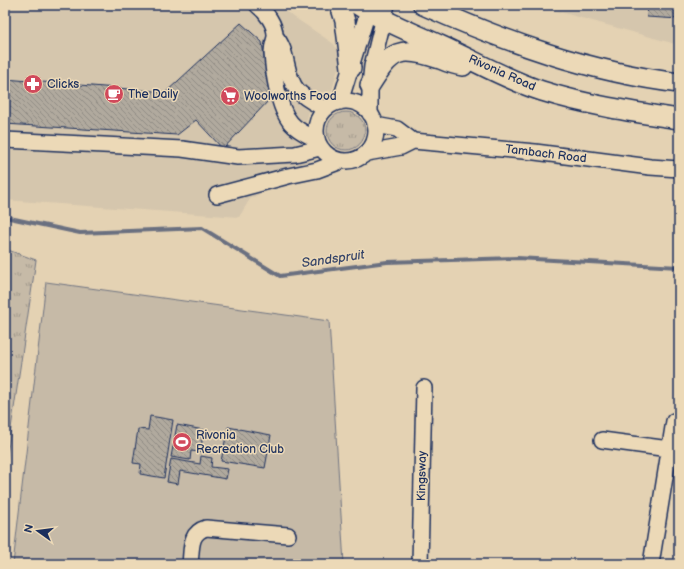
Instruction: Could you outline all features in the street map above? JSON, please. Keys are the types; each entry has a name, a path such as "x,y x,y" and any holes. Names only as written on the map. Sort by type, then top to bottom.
{"main road":[{"path":"340,5 347,33 351,68"},
{"path":"423,5 441,10 521,46 562,60 617,73 679,83"},
{"name":"Rivonia Road","path":"373,9 506,77 542,91 616,109 679,119"},
{"path":"370,85 388,60 401,52 419,52 460,66 470,67 480,63"}],"street":[{"path":"257,5 269,18 275,36 283,47 294,86 303,96 325,109"},
{"path":"340,102 373,9"},
{"path":"367,153 375,140 370,85 372,66 373,9"},
{"path":"275,36 272,55 278,94 283,110 291,124 300,132 320,146 332,159 341,161"},
{"path":"320,146 317,120 325,109 340,102 357,103 373,119 398,129 413,141"},
{"path":"5,140 182,149 238,157 295,154 320,146"},
{"name":"Tambach Road","path":"217,195 288,176 317,170 341,161 355,160 367,153 401,146 413,141 535,152 650,167 679,169"},
{"path":"288,176 320,146"},
{"name":"Kingsway","path":"420,564 424,388"},
{"path":"651,564 674,421"},
{"path":"602,440 669,449"},
{"path":"190,564 192,543 194,535 198,530 206,528 288,535"}],"shaded area":[{"path":"5,5 276,5 334,44 341,58 332,90 314,94 303,133 314,156 295,175 250,199 239,217 5,200"},
{"path":"542,5 679,5 679,45 553,10"}],"green space":[{"path":"342,112 350,112 360,117 364,124 364,138 360,145 350,150 342,150 332,145 330,142 327,135 327,127 332,117 335,115"},
{"path":"5,249 36,260 5,469"},
{"name":"Rivonia Recreation Club","path":"46,282 329,321 344,564 13,564"}],"building":[{"path":"648,5 679,5 679,19 647,17"},
{"path":"241,23 262,42 270,99 223,149 196,120 177,135 5,124 5,79 166,92"},
{"path":"150,416 173,420 164,478 140,474 141,464 133,463 138,429 148,430"},
{"path":"177,425 204,430 200,452 191,451 190,460 171,457"},
{"path":"228,427 271,435 265,468 221,461"},
{"path":"201,456 212,458 211,467 228,469 226,479 180,471 178,484 167,482 171,459 200,464"}],"waterway":[{"name":"Sandspruit","path":"5,217 80,233 202,228 280,276 387,262 517,258 679,267"}],"place":[{"name":"Clicks","path":"33,84"},
{"name":"The Daily","path":"114,94"},
{"name":"Woolworths Food","path":"230,96"},
{"name":"Rivonia Recreation Club","path":"182,442"}]}
